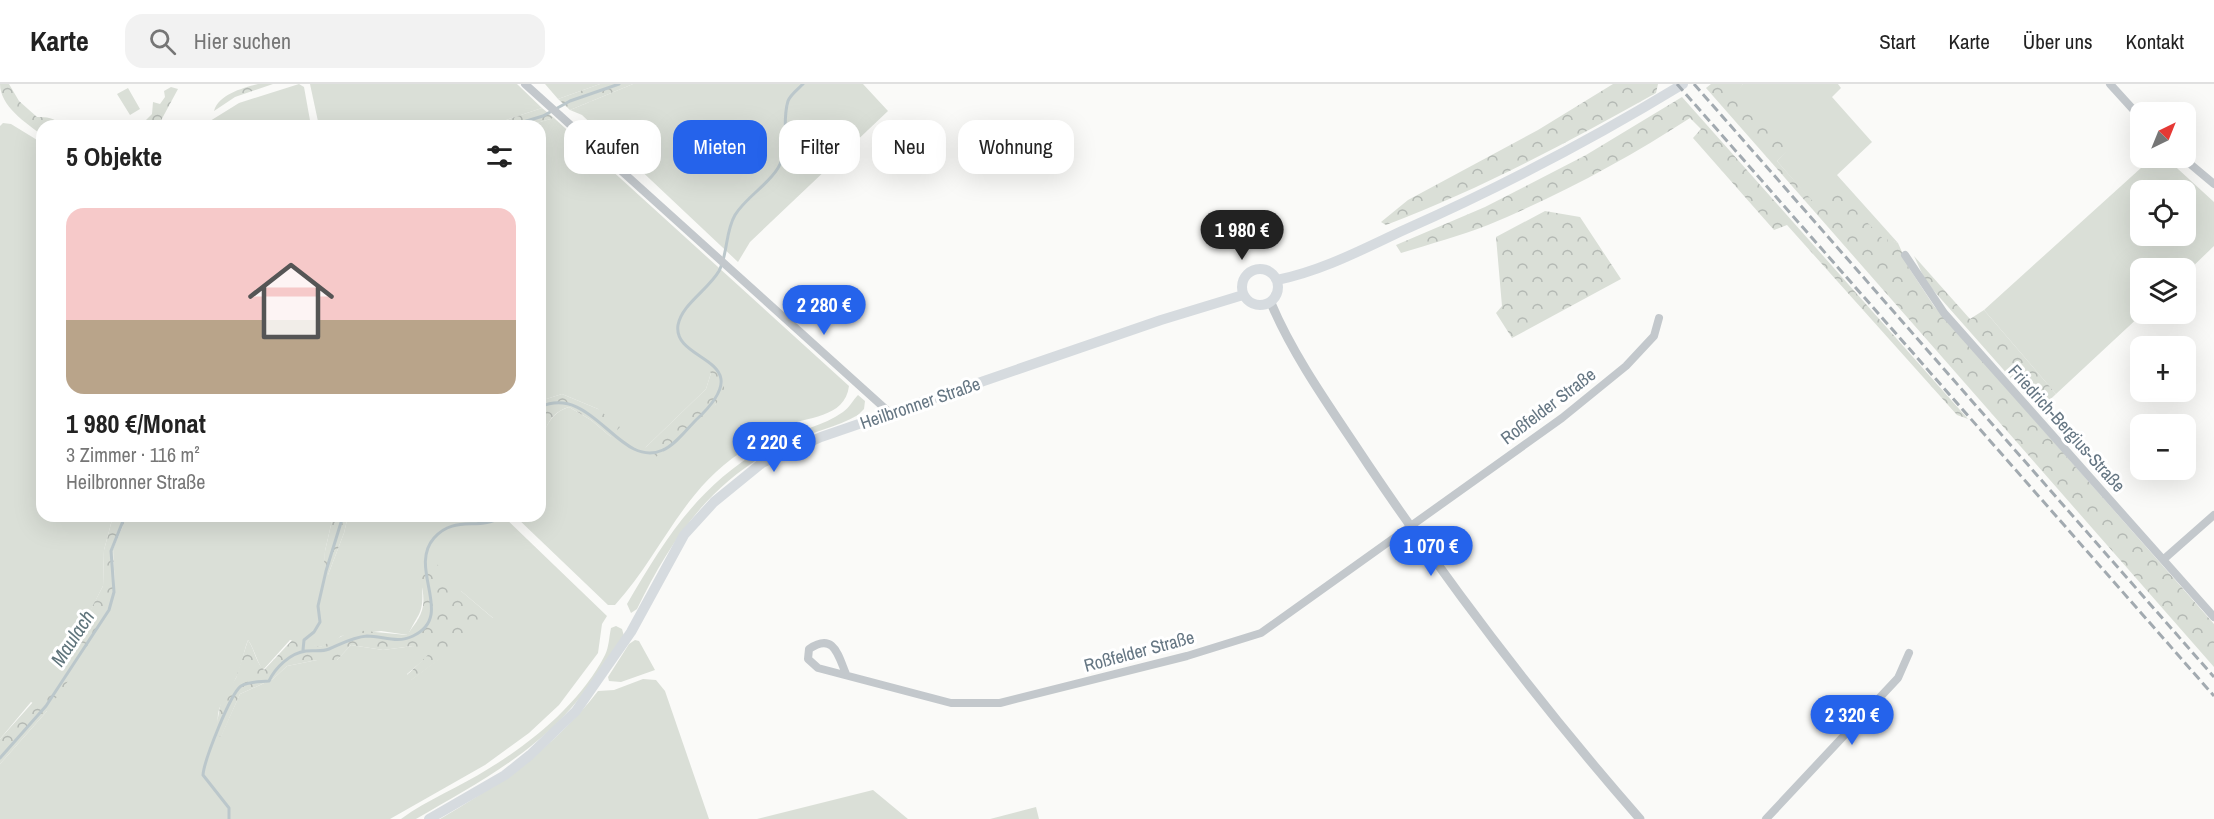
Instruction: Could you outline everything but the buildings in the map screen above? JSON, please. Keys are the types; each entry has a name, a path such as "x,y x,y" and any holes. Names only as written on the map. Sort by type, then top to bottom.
{"main road":[{"path":"1277,280 1338,260 1550,162 1683,84"},
{"path":"1257,270 1269,271 1277,280 1277,296 1271,303 1259,306 1252,304 1244,295 1244,279 1257,270"},
{"name":"Heilbronner Straße","path":"429,819 505,775 576,711 631,632 679,544 714,502 762,463 802,444 890,413 1149,324 1244,295"}],"street":[{"path":"525,84 890,413"},
{"path":"2110,84 2130,106"},
{"path":"2195,168 2214,184"},
{"name":"Friedrich-Bergius-Straße","path":"1905,255 1944,313 2214,617"},
{"path":"1271,303 1328,404 1411,527 1541,700 1640,819"},
{"name":"Roßfelder Straße","path":"846,674 836,650 829,643 818,643 809,649 808,659 818,668 962,704 1000,703 1095,680 1262,633 1562,418 1626,366 1654,336 1659,318"},
{"path":"2164,559 2214,515"},
{"path":"1766,819 1898,678 1910,653"}],"green space":[{"path":"0,84 9,84 19,101 37,117 54,120 36,120 36,130 9,107 1,92"},
{"path":"258,84 273,84 235,97 214,111 226,96"},
{"path":"299,84 304,87 310,120 212,120 239,103"},
{"path":"310,84 517,84 542,108 506,120 318,120"},
{"path":"545,84 600,84 558,99"},
{"path":"600,84 633,84 570,110 558,99"},
{"path":"633,84 863,84 888,111 879,120 872,120 872,126 860,138 860,120 779,120 779,174 822,174 750,242 738,262 645,174 661,174 661,120 587,120 570,110"},
{"path":"1613,84 1658,84 1656,93 1524,164 1421,211 1386,225 1381,222 1408,200 1538,130"},
{"path":"1711,84 1743,84 1739,90 1791,147 1777,161 1816,205 1836,190 1887,243 1887,238 1898,243 1909,268 1934,306 2214,624 2214,667 1706,88"},
{"path":"1743,84 1838,84 1841,88 1832,97 1872,142 1837,175 1898,243 1887,239 1888,244 1816,206 1777,161 1790,147 1738,90"},
{"path":"171,87 178,89 161,120 146,120 152,114 153,102 160,104 165,97 164,91"},
{"path":"128,88 140,109 130,115 117,94"},
{"path":"1682,97 1968,419 1957,415 1787,225 1774,230 1693,138 1701,129 1690,118 1592,176 1514,214 1467,233 1401,253 1396,245 1485,207 1586,155"},
{"path":"542,108 554,118 546,120 506,120"},
{"path":"554,118 564,127 564,174 616,174 849,386 846,397 832,411 783,427 720,468 687,505 631,586 615,605 608,605 521,522 546,522 546,429 548,424 556,414 569,407 591,420 611,437 598,409 562,394 546,399 546,120","holes":["711,373 716,404 645,448 706,389"]},
{"path":"3,123 11,124 36,139 36,522 111,522 104,550 103,586 70,651 115,589 113,549 124,522 332,522 325,551 324,575 328,575 347,522 509,522 607,616 602,624 598,653 559,705 529,733 485,765 390,819 0,819 0,764 47,711 31,702 0,739 0,126","holes":["422,587 461,591 493,618 411,680 407,674 433,652 413,646 383,650 351,645 337,660 317,660 287,666 273,679 240,694 221,736 218,712 237,676 248,640 263,670 290,640 320,647 334,642 341,636 381,631 408,635 420,613"]},
{"path":"2141,168 2177,168 2190,180 2130,180 2130,246 2196,246 2196,186 2214,202 2214,246 2196,263 2196,258 2130,258 2131,324 2056,394 1984,310"},
{"path":"1545,211 1580,217 1621,279 1512,338 1496,313 1502,306 1496,237"},
{"path":"1914,256 1970,319 1984,310 2056,394 2039,410 1926,282"},
{"path":"709,358 724,370 724,389 716,404 664,453 655,457 645,448 706,389 711,373 704,364"},
{"path":"562,394 598,409 620,427 611,437 591,420 569,407 554,415 546,429 546,399"},
{"path":"858,395 865,401 864,409 858,415 790,442 763,456 717,491 681,533 665,557 637,609 631,613 627,604 657,555 672,532 707,492 750,457 776,441 836,417"},
{"path":"111,522 124,522 113,549 115,589 110,609 80,658 69,651 103,586 104,550"},
{"path":"332,522 347,522 328,575 323,575 325,551"},
{"path":"425,551 461,591 494,619 410,681 407,675 431,652 421,653 413,646 383,650 351,645 337,660 317,660 287,666 273,679 240,694 221,737 215,734 221,701 236,678 248,640 264,670 297,635 306,636 311,644 320,647 354,630 407,635 419,618 423,606 419,573"},
{"path":"616,626 622,629 624,636 580,698 547,733 511,761 455,797 416,819 401,819 505,758 554,720 583,689 595,672 606,652 611,628"},
{"path":"635,640 639,641 655,670 621,682 609,681 608,677 629,644"},
{"path":"59,673 68,681 47,711 0,764 0,739"},
{"path":"643,679 656,680 665,691 709,819 440,819 505,778 545,747 564,730 598,691 614,690"},
{"path":"873,790 908,819 757,819"},
{"path":"1036,807 1039,819 990,819"}],"waterway":[{"name":"Maulach","path":"530,120 543,116 570,101 619,84"},
{"path":"546,406 559,403 575,406 591,415 619,439 647,453 663,450 672,445 715,399 721,384 719,373 680,338 678,325 680,317 719,271 735,215 778,168 784,152 788,101 803,84"},
{"name":"Maulach","path":"0,758 46,706 109,610 114,592 111,551 123,522"},
{"path":"303,650 304,640 314,632 320,622 318,606 341,522"},
{"path":"229,819 229,808 203,775 218,728 241,686 251,682 269,681 284,662 300,652 326,650 367,636 396,640 413,636 425,627 431,617 425,564 427,550 434,538 450,527 490,522"}],"railway":[{"path":"1677,84 2214,696"},
{"path":"1694,84 2214,677"}]}
